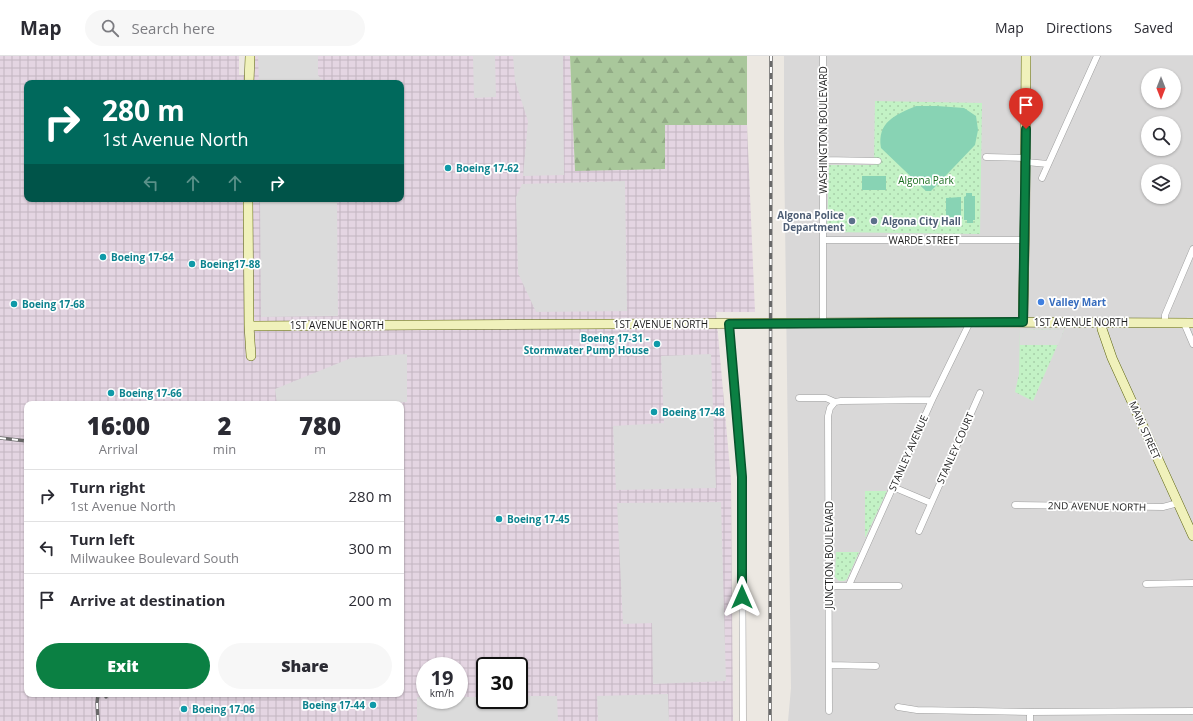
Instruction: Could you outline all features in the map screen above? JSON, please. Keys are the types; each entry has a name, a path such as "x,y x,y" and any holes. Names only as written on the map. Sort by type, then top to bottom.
{"street":[{"path":"249,80 250,56"},
{"name":"WASHINGTON BOULEVARD","path":"823,56 823,324"},
{"path":"1023,322 1026,56"},
{"path":"1042,178 1097,56"},
{"path":"986,157 1026,160 1048,164"},
{"path":"823,160 878,161"},
{"path":"248,202 249,326 251,356"},
{"name":"WARDE STREET","path":"824,240 1025,240"},
{"path":"1165,322 1165,315 1193,249"},
{"name":"1ST AVENUE NORTH","path":"249,326 970,322 1188,323"},
{"name":"STANLEY AVENUE","path":"849,585 932,400 970,322"},
{"name":"MAIN STREET","path":"1101,322 1102,330 1112,358 1193,536"},
{"path":"1188,323 1193,344"},
{"path":"729,324 742,477 743,721"},
{"name":"STANLEY COURT","path":"919,530 980,393"},
{"path":"799,398 826,398 835,402 932,400"},
{"name":"JUNCTION BOULEVARD","path":"829,711 828,416 830,408 835,402"},
{"path":"893,487 931,503"},
{"name":"2ND AVENUE NORTH","path":"1015,505 1163,507 1178,503"},
{"path":"1146,584 1193,583"},
{"path":"829,586 900,586"},
{"path":"829,665 876,666"},
{"path":"898,707 917,710 1030,712 1193,712"},
{"path":"1030,712 1030,721"}],"shaded area":[{"path":"0,56 239,56 239,75 254,75 255,56 570,56 575,171 664,125 747,125 755,312 716,312 731,480 733,721 0,721"},
{"path":"258,56 318,56 318,75 322,80 259,80"},
{"path":"473,56 495,56 496,97 474,98"},
{"path":"513,56 563,56 564,175 523,176 528,121 515,81"},
{"path":"784,56 1193,56 1193,721 788,721 791,688"},
{"path":"625,181 627,311 536,312 518,273 516,197 522,184"},
{"path":"260,202 337,202 338,316 261,317"},
{"path":"1020,329 1064,330 1058,345 1020,345"},
{"path":"407,354 407,402 277,401 275,389 351,358"},
{"path":"711,354 716,488 616,490 613,426 664,423 661,356"},
{"path":"721,502 726,681 653,684 652,623 623,624 617,503"},
{"path":"668,694 669,721 598,721 597,696"},
{"path":"528,696 557,696 558,721 417,721 417,709 468,709 468,697 476,697 476,709 528,709"}],"green space":[{"path":"570,56 747,56 747,125 665,125 665,169 575,171"},
{"name":"Algona Park","path":"875,101 982,103 980,234 827,232 829,165 874,165"},
{"path":"916,106 964,108 976,116 978,130 975,145 931,191 926,191 881,148 880,139 882,132 889,121 895,116"},
{"path":"862,176 886,176 886,190 862,190"},
{"path":"966,193 972,193 972,196 975,196 975,220 973,220 973,223 967,223 967,220 964,220 964,197 966,196"},
{"path":"961,197 961,226 946,226 946,198"},
{"path":"1020,329 1064,330 1033,401 1015,392 1019,374"},
{"path":"865,491 887,491 865,538"},
{"path":"836,552 859,552 847,579 844,581 839,581 835,577"}],"railway":[{"path":"770,721 771,56"},
{"path":"0,438 24,441"},
{"path":"98,697 98,721"}],"place":[{"name":"Boeing 17-62","path":"448,168"},
{"name":"Algona Police Department","path":"852,221"},
{"name":"Algona City Hall","path":"874,221"},
{"name":"Boeing 17-64","path":"103,257"},
{"name":"Boeing17-88","path":"192,264"},
{"name":"Valley Mart","path":"1041,302"},
{"name":"Boeing 17-68","path":"14,304"},
{"name":"Boeing 17-31 - Stormwater Pump House","path":"657,344"},
{"name":"Boeing 17-66","path":"111,393"},
{"name":"Boeing 17-48","path":"654,412"},
{"name":"Boeing 17-45","path":"499,519"},
{"name":"Boeing 17-44","path":"373,705"},
{"name":"Boeing 17-06","path":"184,709"}],"route":[{"path":"742,597 742,477 737,434 729,324 1023,322 1026,215 1026,129"}]}
